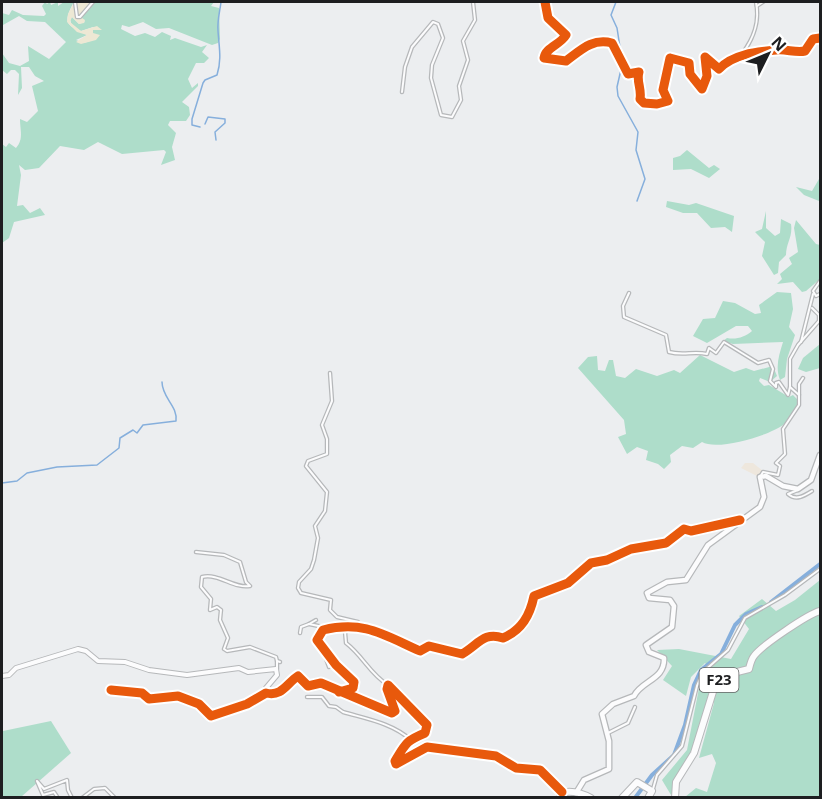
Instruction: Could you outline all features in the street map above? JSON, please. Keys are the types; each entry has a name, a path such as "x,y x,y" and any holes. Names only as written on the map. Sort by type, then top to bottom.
{"main road":[{"path":"576,793 584,780 609,769 603,712 613,704 633,697 641,685 656,678 665,662 663,656 649,652 646,645 672,627 674,606 670,600 649,598 647,593 667,582 686,580 708,545 756,510 763,502 760,477 766,476 780,485 794,489 803,487 811,480 820,455"},
{"name":"F23","path":"675,798 676,782 694,753 716,682 729,674 748,669 752,658 761,649 799,621 820,611"},
{"path":"622,798 636,782 650,794"},
{"path":"561,795 576,793 591,798"}],"street":[{"path":"75,2 77,17 80,17 93,2"},
{"path":"402,92 405,67 415,41 433,22 438,24 443,38 432,65 431,78 441,115 452,117 461,100 459,86 468,60 463,41 475,20 473,2"},
{"path":"545,2 548,18 566,35 560,45 546,52 543,56 545,59 566,61 588,44 604,41 613,44 628,74 639,72 637,81 641,89 641,101 657,104 668,100 663,90 670,58 689,63 690,74 702,89 707,76 705,57 719,69 727,60 742,54 776,50 805,51 813,39 820,38"},
{"path":"742,54 754,40 756,2"},
{"path":"757,6 763,2"},
{"path":"629,293 623,306 624,317 666,335 669,352 682,356 696,352 707,354 709,348 716,353 724,342 758,363 769,360 773,369 770,381 776,387 776,383 779,382 788,395 790,359 819,321 819,315 812,308 810,298 820,281"},
{"path":"813,294 816,296 820,294"},
{"path":"801,342 802,332 812,308"},
{"path":"330,373 332,401 322,425 327,439 327,454 308,461 306,466 307,471 313,473 327,492 326,507 315,526 318,538 311,569 299,582 298,588 302,593 331,600 330,610 337,617 358,622 360,626"},
{"path":"760,477 763,472 778,475 780,466 776,463 785,454 783,429 799,405 799,384 803,378"},
{"path":"790,387 800,396"},
{"path":"803,487 788,494 792,497 803,497 812,491"},
{"path":"309,624 328,628 360,626 387,634 420,651 429,646 462,654 475,647 485,635 493,634 503,638 515,633 532,608 534,596 568,583 590,563 607,560 631,549 666,543 684,529 691,531 740,520"},
{"path":"196,552 224,555 240,562 246,582 250,586 227,582 212,575 202,577 201,588 211,599 210,610 217,608 221,610 220,620 228,638 224,649 227,651 250,647 276,657 277,675 266,688 266,693"},
{"path":"650,794 657,775 682,746 697,686 703,672 728,650 745,618 785,595 820,568"},
{"path":"300,633 301,627 316,620"},
{"path":"360,626 345,632 346,643 361,656 364,665 388,685 428,725 425,733 415,735 395,761 396,764 421,749 435,748 496,756 516,768 540,770 561,795"},
{"path":"328,628 319,633 317,640 354,682 353,688 339,692"},
{"path":"322,648 329,667"},
{"path":"2,676 9,675 16,668 78,649 87,651 98,662 125,662 149,670 178,674 239,668 256,672 270,668 276,669 277,675"},
{"path":"111,690 142,693 149,699 178,696 199,704 211,716 247,704 266,693 271,694 286,689 298,676 308,686 321,683 393,713 395,711 387,689 388,685"},
{"path":"307,697 321,697 329,706 336,707 343,712 368,717 395,727 411,740"},
{"path":"606,733 628,723 635,713 635,707"},
{"path":"58,798 54,792 43,795 37,781 44,789 67,780 72,798"},
{"path":"82,798 94,789 105,788 115,798"}],"shaded area":[{"path":"745,463 753,463 763,471 759,477 741,468"}],"green space":[{"path":"45,2 47,4 50,2 51,5 58,2 58,6 64,2 74,2 67,20 71,26 87,35 76,40 84,43 93,40 93,29 100,29 93,27 81,31 72,26 70,19 72,17 79,24 85,22 78,16 92,2 214,2 211,6 219,8 220,39 218,43 212,45 169,28 156,29 143,22 129,27 122,25 121,29 135,36 145,33 155,37 162,32 171,36 170,40 175,38 201,47 207,45 202,52 209,58 204,63 196,63 188,79 192,88 198,83 198,86 182,102 189,107 190,115 186,121 170,121 168,125 176,133 172,147 175,160 161,165 166,152 164,150 122,154 98,142 84,150 60,146 39,168 25,170 19,165 21,175 17,206 23,205 30,213 40,208 45,215 14,222 9,238 2,243 2,144 6,147 9,143 16,148 18,145 21,135 20,119 27,122 38,111 32,86 44,81 35,76 29,67 21,67 22,88 18,95 19,74 15,70 7,74 2,70 2,53 9,63 20,66 29,61 28,46 49,59 66,42 45,22 27,21 19,16 3,25 2,37 2,13 9,15 12,10 23,15 44,16 46,14 42,6"},
{"path":"687,150 709,168 714,165 720,169 709,178 691,169 673,170 673,158"},
{"path":"819,179 820,207 819,201 804,195 796,187 812,191"},
{"path":"667,201 689,205 696,203 734,216 732,232 725,227 711,228 697,213 683,213 666,207"},
{"path":"766,211 766,228 775,236 780,233 781,219 791,224 786,255 779,262 778,273 774,275 762,256 765,242 755,232 762,229"},
{"path":"796,220 816,244 820,245 820,279 802,292 793,282 777,284 782,279 780,274 792,264 789,258 798,252 794,228"},
{"path":"777,292 791,293 793,309 789,327 795,335 787,359 785,377 780,380 778,366 783,342 733,344 723,341 727,338 746,335 752,331 748,326 736,326 707,343 693,336 703,319 715,318 723,301 735,303 755,314 761,313 759,305"},
{"path":"820,344 820,368 806,372 798,369 803,358"},
{"path":"700,355 734,372 746,368 754,371 773,366 777,376 770,382 760,378 759,381 764,386 769,385 789,397 793,395 800,402 786,423 776,429 742,441 719,445 702,442 693,448 682,446 670,455 671,462 664,469 646,460 648,451 637,447 627,454 618,437 626,434 624,420 578,368 588,357 597,356 598,370 605,371 609,360 613,360 616,376 625,378 636,369 657,376 674,370 680,373"},
{"path":"820,580 820,797 685,797 696,788 707,792 716,763 712,754 699,758 714,703 714,699 711,698 698,742 671,795 662,780 687,750 699,688 714,673 705,663 691,677 686,696 663,680 672,666 657,650 679,649 731,659 749,629 739,616 762,599 776,611 795,600"},
{"path":"51,721 71,753 21,797 2,797 3,731"}],"sand":[{"path":"74,2 92,2 79,16 85,20 84,23 79,24 72,17 70,22 81,31 97,26 102,30 93,30 93,33 100,35 96,40 81,44 76,42 87,35 77,32 67,22"}],"waterway":[{"path":"200,127 192,125 192,119 203,83 217,75 219,69 218,24 221,2"},
{"path":"616,2 611,15 617,28 622,60"},
{"path":"622,65 617,87 618,96 638,132 636,150 645,179 637,201"},
{"path":"205,124 208,117 225,119 225,123 215,132 216,140"},
{"path":"2,483 17,481 27,473 57,467 97,465 119,448 120,438 133,430 137,433 143,425 176,421 175,411 164,393 162,382"},
{"path":"771,602 820,564"},
{"path":"635,798 652,775 674,755 685,725 694,685 701,670 721,654 735,625 746,614 762,607"}],"cycle path":[{"path":"545,2 548,18 566,35 547,51 544,58 566,61 582,49 598,42 612,43 628,74 639,72 640,99 644,103 657,104 668,101 663,90 670,58 689,63 690,74 702,89 707,76 705,57 719,69 731,60 753,53 780,50 805,51 813,39 820,38"},
{"path":"339,692 353,688 354,682 336,665 317,640 323,630 337,627 362,628 420,651 429,646 462,654 481,640 491,636 503,638 510,635 527,616 534,596 568,583 591,563 607,560 631,549 666,543 684,529 691,531 740,520"},
{"path":"111,690 142,693 149,699 178,696 199,704 211,716 247,704 266,693 276,693 298,676 308,686 321,683 392,713 395,711 387,689 388,685 427,725 425,733 404,746 395,761 396,764 427,747 496,756 516,768 540,770 562,792"}]}
